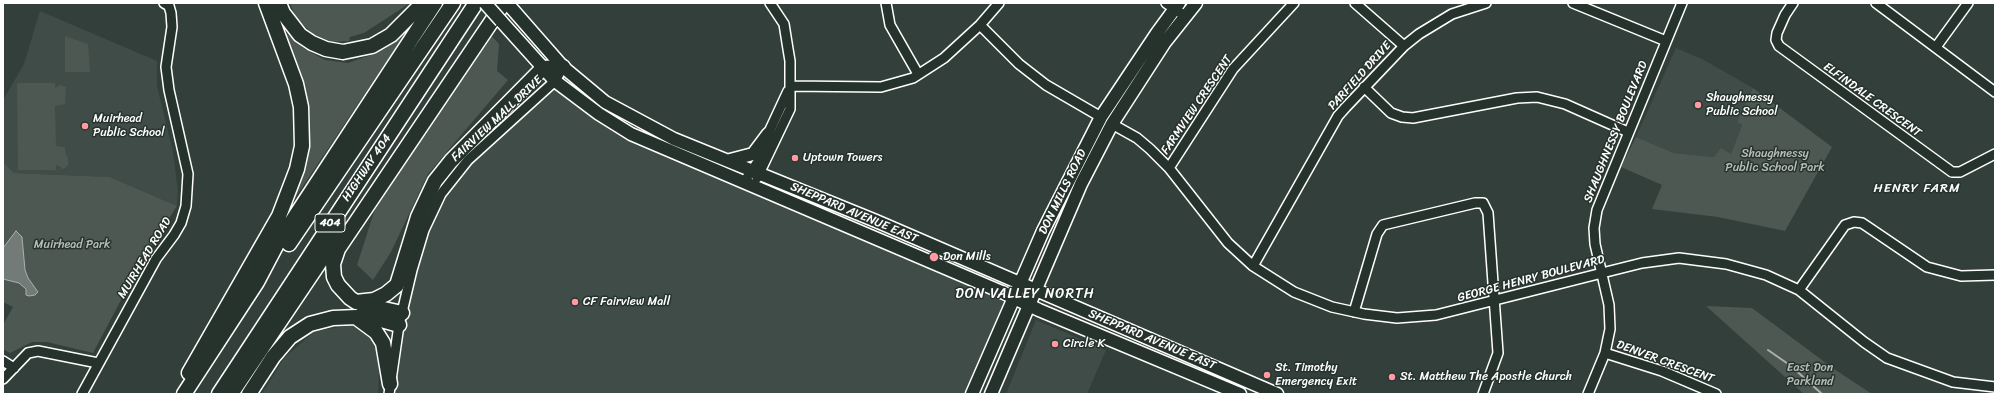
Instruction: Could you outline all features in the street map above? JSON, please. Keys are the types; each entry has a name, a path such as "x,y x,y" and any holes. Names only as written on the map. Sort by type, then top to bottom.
{"highway":[{"path":"180,394 193,364 279,216 297,169 302,146 301,107 296,84 266,3"},
{"path":"279,3 283,13 300,35 312,43 326,49 343,52 372,46 391,35 423,3"},
{"name":"HIGHWAY 404","path":"184,394 257,282 277,244 435,3"},
{"name":"HIGHWAY 404","path":"257,282 284,250 453,3"},
{"name":"HIGHWAY 404","path":"219,394 476,3"},
{"path":"400,319 356,302 350,298 338,285 334,277 333,264 338,249 505,4"},
{"path":"231,394 264,343 465,52 505,4"},
{"path":"356,302 374,300 386,294 397,284 418,217 435,181 455,156 543,68 563,67"},
{"path":"249,394 273,357 290,337 310,324 333,318 400,319"},
{"path":"357,318 376,332 383,343 390,389"}],"main road":[{"name":"SHEPPARD AVENUE EAST","path":"485,3 555,81 599,114 631,134 1004,293 1014,300 1028,306 1240,394"},
{"name":"DON MILLS ROAD","path":"991,394 1081,184 1112,124 1166,42 1196,3"},
{"name":"SHEPPARD AVENUE EAST","path":"505,4 563,67 605,102 674,139 728,160 1021,283 1277,394"},
{"name":"DON MILLS ROAD","path":"972,394 1043,231 1101,117 1173,5"},
{"path":"728,160 754,154 768,134"}],"street":[{"path":"748,184 790,109 790,61 784,24 770,3"},
{"path":"886,3 890,25 918,74"},
{"path":"790,86 881,87 896,84 918,74 944,58 980,25 999,3"},
{"name":"FARMVIEW CRESCENT","path":"1169,168 1233,70 1294,3"},
{"path":"1355,3 1404,46"},
{"name":"PARFIELD DRIVE","path":"1253,266 1338,116 1404,46 1429,27 1452,14 1486,3"},
{"path":"1573,3 1666,41"},
{"name":"SHAUGHNESSY BOULEVARD","path":"1588,394 1605,352 1610,329 1609,305 1595,244 1594,228 1597,210 1682,3"},
{"name":"ELFINDALE CRESCENT","path":"1793,3 1785,14 1776,34 1776,40 1780,46 1952,172 1960,172 1995,154"},
{"path":"1876,3 1995,92"},
{"path":"1936,47 1968,3"},
{"name":"MUIRHEAD ROAD","path":"82,394 156,259 174,235 181,222 186,206 188,174 169,90 166,67 172,27 166,5"},
{"path":"1173,5 1185,16"},
{"path":"980,25 1019,64 1046,85 1101,117"},
{"name":"FAIRVIEW MALL DRIVE","path":"390,389 400,319 412,270 424,230 441,194 468,160 555,81 563,67"},
{"path":"755,172 768,134 779,113 790,86"},
{"path":"1364,87 1391,113 1402,117 1412,118 1510,99 1537,96 1565,104 1628,132"},
{"name":"GEORGE HENRY BOULEVARD","path":"1112,124 1137,138 1169,168 1228,243 1253,266 1294,292 1332,307 1354,312 1412,318 1460,310 1642,263 1678,258 1726,264 1766,275 1799,290 1864,342 1887,358 1952,382 1995,387"},
{"path":"1354,312 1377,234 1383,225 1475,203 1483,204 1488,209 1498,353 1482,394"},
{"path":"1799,290 1845,225 1854,222 1862,223 1927,267 1961,276 1995,275"},
{"path":"3,380 28,353 38,351 98,363"},
{"name":"DENVER CRESCENT","path":"1605,352 1662,371 1716,394"},
{"path":"3,361 14,368"}],"shaded area":[{"name":"Muirhead Public School","path":"40,11 157,61 157,86 173,152 178,191 177,206 110,177 14,173 3,162 3,100 24,64"},
{"name":"Shaughnessy Public School","path":"1676,48 1702,59 1753,88 1737,122 1742,125 1731,154 1714,157 1674,153 1636,137"},
{"path":"555,81 599,114 1014,300 972,394 389,394 412,270 441,194 468,160"},
{"path":"16,231 22,237 25,270 28,278 38,292 35,295 26,295 26,289 19,283 3,279 3,248"},
{"path":"1036,320 1106,350 1087,394 1006,394"},
{"path":"354,325 370,333 376,342 379,373 378,394 262,394 284,358 315,331"}],"green space":[{"path":"290,3 410,3 364,33 350,37 349,41 332,42 313,34 296,18"},
{"path":"278,26 303,48 325,60 348,63 374,54 410,26 291,204 304,161 309,128 303,85"},
{"path":"490,34 499,44 497,71 508,80 428,174 391,252 373,280 357,265 375,209"},
{"path":"65,36 88,44 90,72 65,72"},
{"path":"17,83 55,83 55,88 60,85 66,87 65,104 55,106 56,146 65,147 66,156 68,157 68,165 65,168 61,169 61,167 56,165 56,170 18,170"},
{"name":"Shaughnessy Public School Park","path":"1753,88 1832,147 1785,231 1718,217 1652,209 1662,185 1621,167 1636,137 1674,153 1714,157 1721,148 1731,154 1742,125 1737,122"},
{"name":"Muirhead Park","path":"3,162 14,173 110,177 177,206 140,264 93,353 47,342 32,342 10,353 3,349 3,325 13,307 3,302"},
{"name":"East Don Parkland","path":"1706,306 1752,308 1834,369 1872,394 1804,394"}],"waterway":[{"path":"1768,350 1791,366 1822,394"}],"place":[{"name":"Shaughnessy Public School","path":"1698,105"},
{"name":"Muirhead Public School","path":"85,126"},
{"name":"Uptown Towers","path":"795,158"},
{"name":"Don Mills","path":"934,257"},
{"name":"CF Fairview Mall","path":"575,302"},
{"name":"Circle K","path":"1055,344"},
{"name":"St. Timothy Emergency Exit","path":"1267,375"},
{"name":"St. Matthew The Apostle Church","path":"1392,377"}],"district":[{"name":"HENRY FARM","path":"1917,189"},
{"name":"DON VALLEY NORTH","path":"1025,294"}]}
